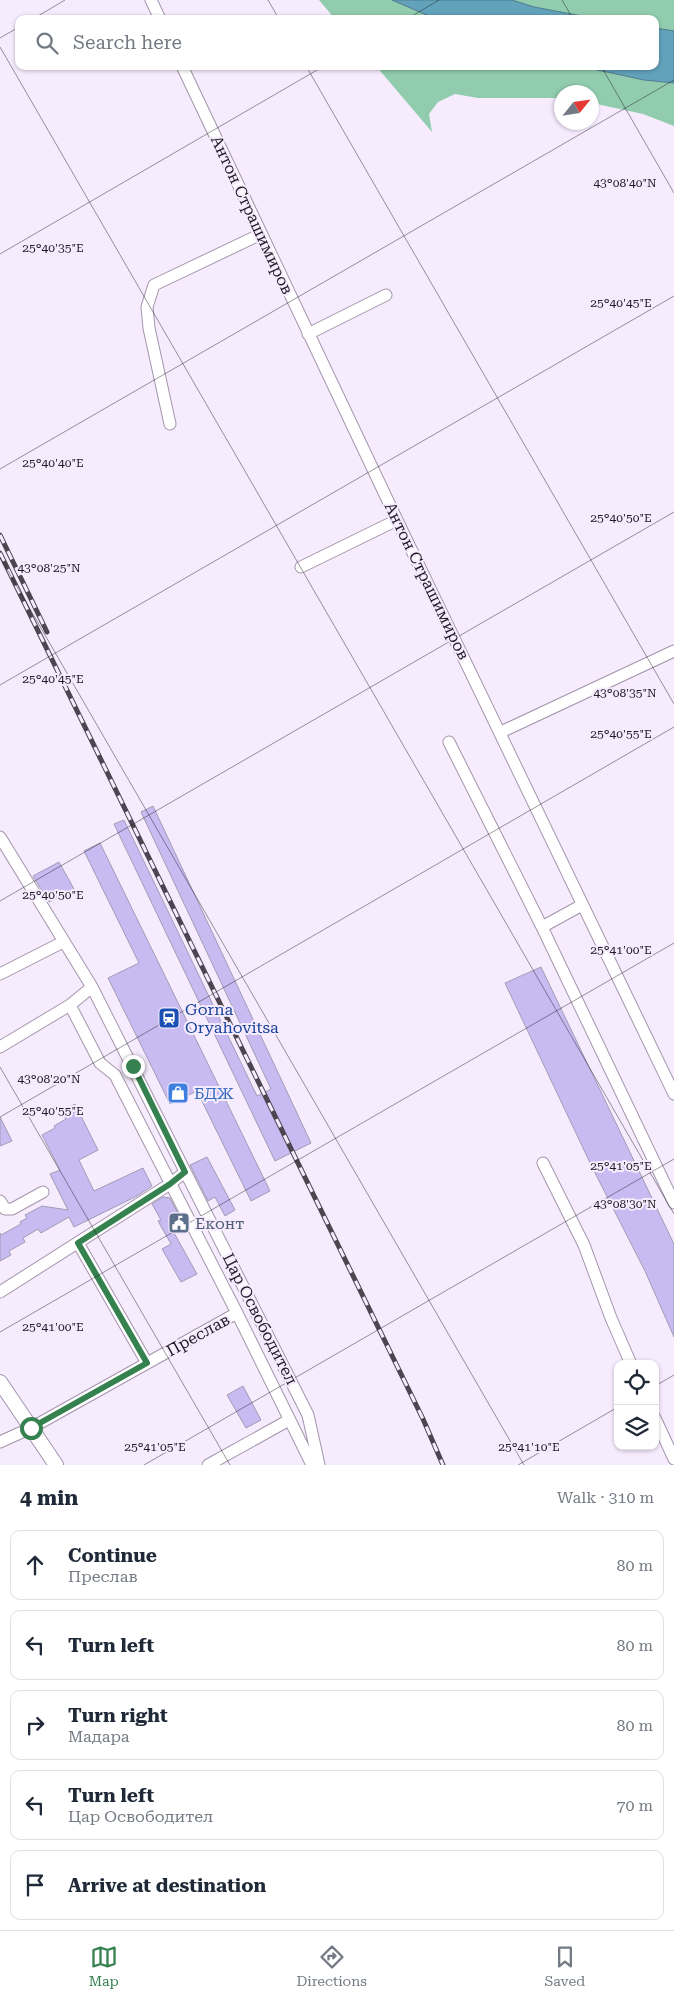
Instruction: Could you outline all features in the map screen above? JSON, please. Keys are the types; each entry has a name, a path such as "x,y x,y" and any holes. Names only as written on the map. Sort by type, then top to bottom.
{"main road":[{"path":"0,1382 56,1465"}],"street":[{"path":"151,0 158,15"},
{"name":"Антон Страшимиров","path":"184,70 397,520 674,1094"},
{"path":"170,424 149,328 147,307 154,285 262,234"},
{"path":"308,334 386,296"},
{"path":"301,567 397,520"},
{"path":"500,732 674,651"},
{"path":"449,742 542,927 674,1202"},
{"name":"Цар Освободител","path":"0,837 92,987 133,1066 308,1415 319,1465"},
{"path":"542,927 582,905"},
{"path":"0,974 63,942"},
{"path":"0,1047 70,1005 92,987"},
{"name":"Цар Освободител","path":"70,1005 100,1063 115,1075 237,1313 312,1465"},
{"path":"115,1075 133,1066"},
{"path":"542,1163 584,1245 611,1318 629,1360"},
{"path":"0,1292 170,1184 185,1172"},
{"path":"0,1201 5,1209 12,1209 43,1192"},
{"path":"78,1243 147,1363"},
{"name":"Преслав","path":"0,1442 31,1428 237,1313"},
{"path":"208,1465 289,1420"},
{"path":"659,1427 674,1459"}],"green space":[{"path":"319,0 392,0 427,15 332,15"},
{"path":"512,0 674,0 674,31 659,29 659,15 577,15 534,7"},
{"path":"379,70 598,70 644,80 674,83 674,126 643,114 599,105 599,85 554,85 554,98 478,98 455,94 438,102 429,114 432,132"}],"water":[{"path":"392,0 512,0 534,7 577,15 427,15"},
{"path":"659,29 674,31 674,83 644,80 598,70 659,70"}],"building":[{"path":"153,806 311,1143 275,1161 114,824 124,820 257,1096 271,1089 141,812"},
{"path":"100,843 270,1191 251,1201 197,1091 170,1104 108,978 139,963 84,851"},
{"path":"59,862 74,889 49,902 33,876"},
{"path":"541,967 674,1244 674,1337 645,1271 592,1167 505,983"},
{"path":"75,1104 98,1150 79,1160 94,1191 143,1168 152,1186 137,1196 74,1227 69,1217 41,1233 38,1229 23,1238 25,1242 9,1251 11,1255 0,1261 0,1233 1,1235 21,1224 20,1222 27,1218 25,1215 42,1206 68,1210 50,1174 60,1170 42,1135 66,1119 62,1111"},
{"path":"0,1117 12,1141 0,1146"},
{"path":"207,1157 235,1210 225,1216 215,1197 208,1201 190,1165"},
{"path":"163,1197 170,1198 184,1225 173,1231 197,1274 181,1282 162,1249 171,1244 158,1221 161,1220 152,1204"},
{"path":"243,1386 261,1420 246,1428 227,1395"}],"railway":[{"path":"0,535 47,632"},
{"path":"0,553 423,1419 443,1465"}],"place":[{"name":"Gorna Oryahovitsa","path":"169,1018"},
{"name":"БДЖ","path":"178,1093"},
{"name":"Еконт","path":"179,1223"}],"route":[{"path":"31,1428 147,1363 78,1243 170,1184 185,1172 133,1066"}]}
